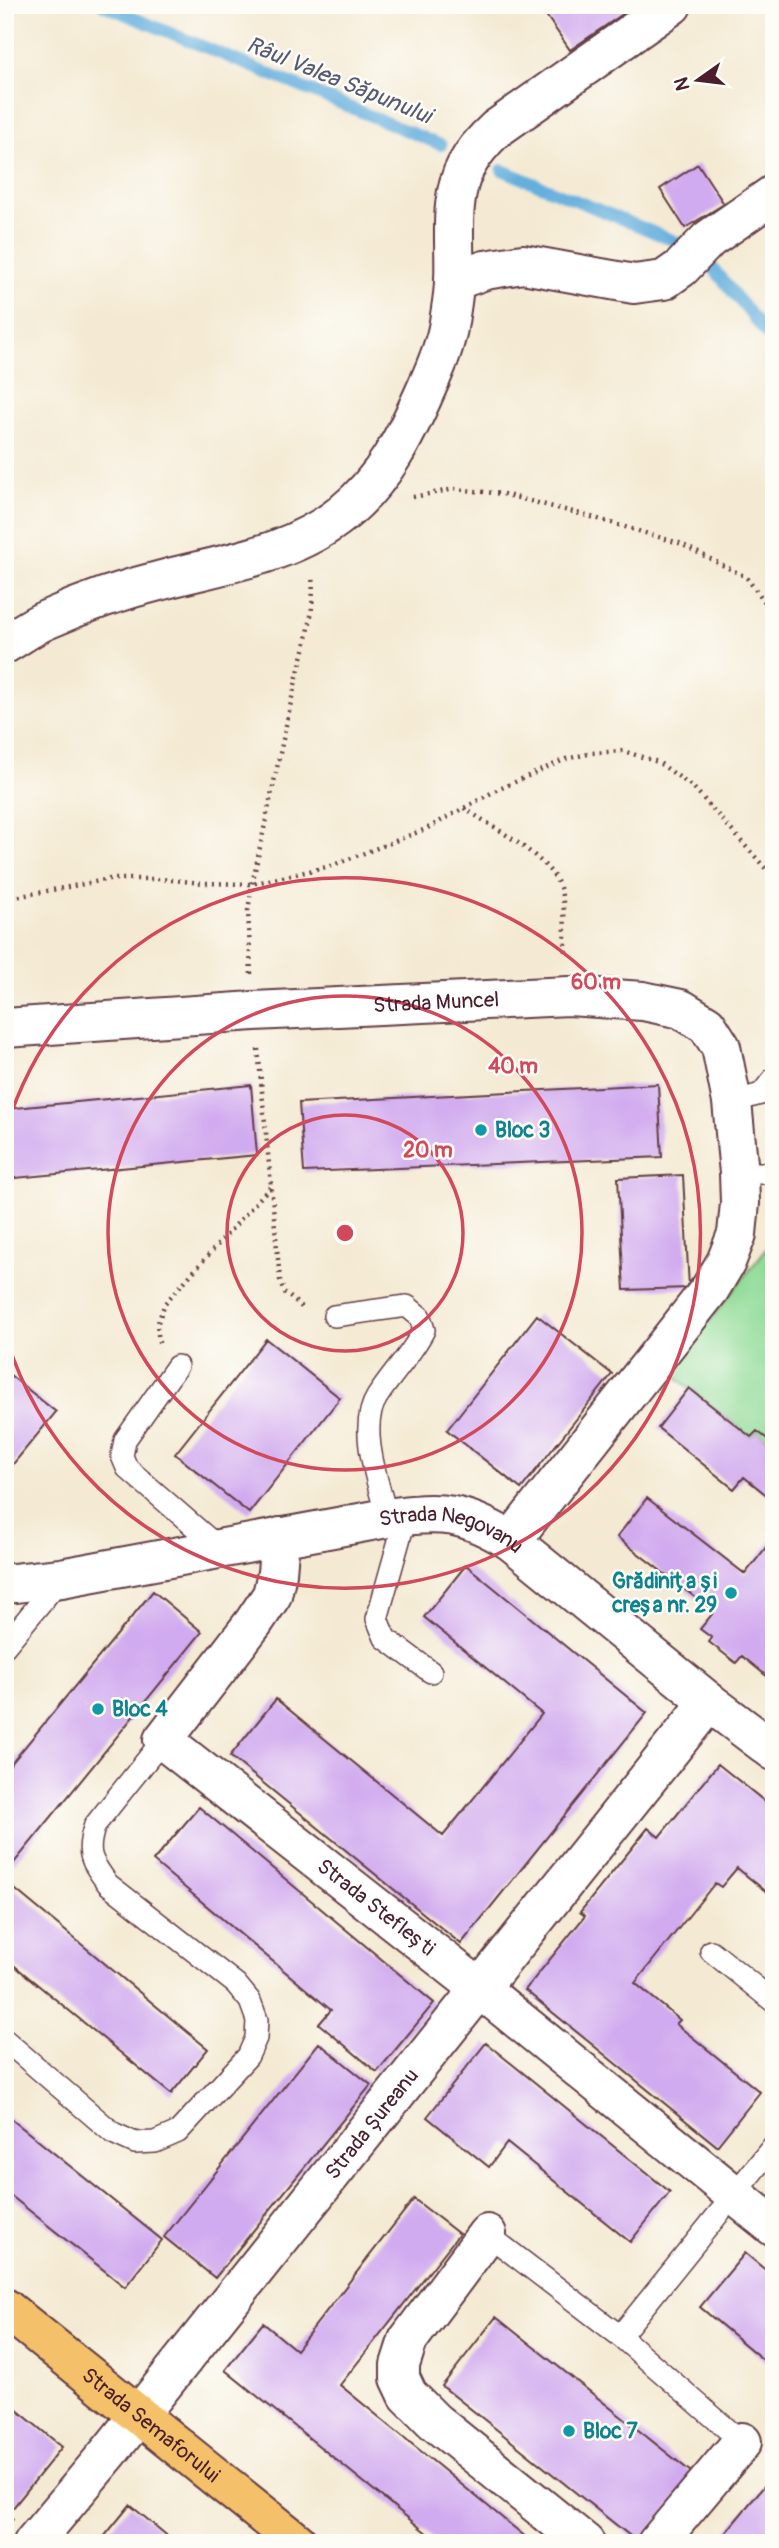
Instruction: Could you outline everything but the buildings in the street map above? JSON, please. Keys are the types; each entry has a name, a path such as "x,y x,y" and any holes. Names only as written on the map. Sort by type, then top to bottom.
{"main road":[{"name":"Strada Semaforului","path":"5,2308 298,2543"}],"street":[{"path":"5,645 44,621 90,602 163,580 254,558 298,540 342,514 366,492 388,465 405,437 435,370 449,327 454,281 457,190 465,167 481,144 496,129 672,5"},
{"path":"454,281 485,270 523,264 634,284 664,280 681,268 709,239 774,194"},
{"name":"Strada Muncel","path":"5,1028 254,1011 569,996 643,1001 681,1009 707,1025 721,1047 732,1102 756,1173 740,1203 737,1234 726,1262 710,1289 511,1541"},
{"name":"Strada Negovanu","path":"5,1584 61,1578 396,1517 436,1513 460,1516 485,1525 511,1541 709,1702 774,1751"},
{"path":"163,1740 272,1595 280,1537"},
{"name":"Strada Șureanu","path":"33,2543 709,1702"},
{"name":"Strada Steflești","path":"163,1740 478,1987 774,2227"},
{"path":"487,2234 408,2340 400,2365 400,2378 408,2395 434,2421 585,2543"},
{"path":"657,2543 742,2442"}],"lane":[{"path":"732,1102 761,1094 774,1078"},
{"path":"334,1316 407,1306 420,1317 424,1330 415,1348 375,1400 369,1419 369,1438 396,1517 377,1619 385,1638 431,1672"},
{"path":"177,1366 125,1440 122,1457 127,1468 219,1548"},
{"path":"5,1646 61,1578"},
{"path":"5,2040 113,2133 135,2143 155,2142 178,2132 248,2056 256,2038 257,2020 250,2001 236,1984 108,1884 93,1864 89,1852 89,1841 95,1825 163,1740"},
{"path":"711,1951 774,2002"},
{"path":"620,2336 774,2145"},
{"path":"487,2234 620,2336 742,2442"}],"path":[{"path":"402,499 455,489 503,495 588,516 679,543 746,577 774,614"},
{"path":"298,540 310,565 314,596 310,628 252,884 248,930 280,1280 284,1292 313,1315 334,1316"},
{"path":"5,899 110,879 161,878 202,883 252,884 331,866 426,829 495,791 566,760 592,753 623,751 658,762 693,787 774,878"},
{"path":"464,808 541,860 555,877 561,891 569,996"},
{"path":"177,1366 158,1339 157,1325 165,1303 271,1186"}],"green space":[{"path":"774,1239 774,1444 757,1431 751,1437 669,1372"}],"waterway":[{"name":"Râul Valea Săpunului","path":"103,5 441,145"},
{"name":"Râul Valea Săpunului","path":"502,170 699,251 774,343"}],"place":[{"name":"Bloc 3","path":"481,1130"},
{"name":"Grădinița și creșa nr. 29","path":"731,1593"},
{"name":"Bloc 4","path":"98,1709"},
{"name":"Bloc 7","path":"569,2431"}]}
